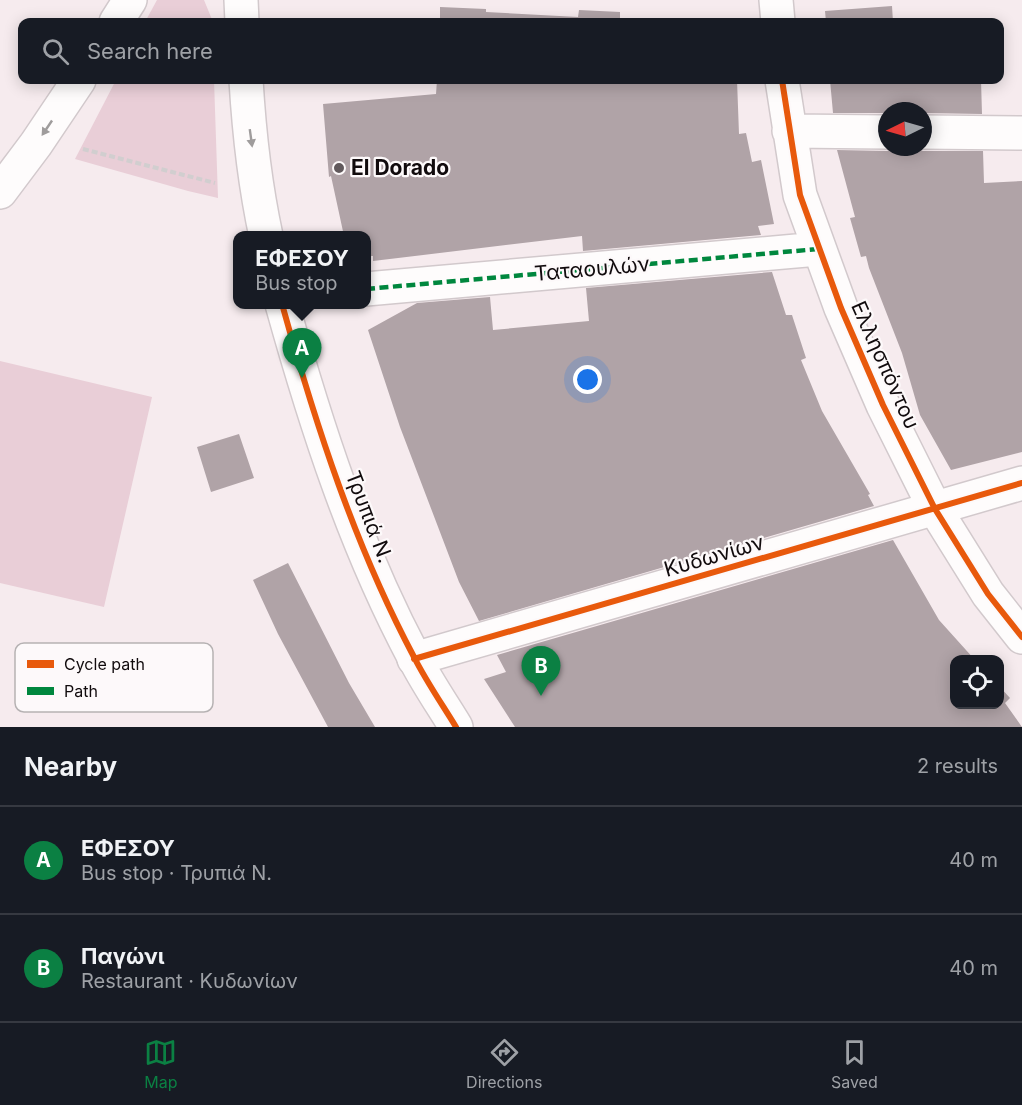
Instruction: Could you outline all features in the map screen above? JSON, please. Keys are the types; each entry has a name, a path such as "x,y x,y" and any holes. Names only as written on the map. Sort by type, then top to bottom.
{"street":[{"path":"119,18 130,0"},
{"path":"241,0 242,18"},
{"path":"776,0 778,18"},
{"path":"0,192 77,84"},
{"path":"246,84 248,115 265,231"},
{"name":"Ελλησπόντου","path":"783,84 800,195 841,308 883,405 935,509 988,594 1022,637"},
{"path":"789,131 878,132"},
{"path":"932,132 1022,133"},
{"name":"Ταταουλών","path":"371,289 818,249"},
{"name":"Τρυπιά Ν.","path":"283,309 340,491 372,573 414,659 456,727"},
{"name":"Κυδωνίων","path":"414,659 1022,483"}],"path":[{"path":"40,138 259,194"}],"shaded area":[{"path":"157,0 204,0 211,18 147,18"},
{"path":"114,84 214,84 218,198 75,159"},
{"path":"0,361 152,397 104,607 0,583"}],"building":[{"path":"892,6 893,18 826,18 825,11"},
{"path":"440,7 578,17 579,10 620,12 620,18 440,18"},
{"path":"437,84 737,84 739,134 746,133 752,162 761,160 774,224 758,226 761,235 583,251 582,236 373,261 371,231 343,231 331,176 329,177 323,104 436,94"},
{"path":"830,84 981,84 982,114 932,113 932,102 878,102 878,113 833,113"},
{"path":"837,150 878,151 878,156 932,156 932,151 983,151 984,183 1022,181 1022,452 951,470 920,415 902,353 866,256 861,257 850,218 855,217"},
{"path":"772,272 786,315 792,315 806,358 801,360 822,411 870,494 868,495 874,506 479,621 459,582 400,427 368,330 417,303 490,297 493,330 589,321 586,288"},
{"path":"239,434 254,478 211,492 197,447"},
{"path":"893,540 939,620 970,655 950,655 950,709 1004,709 1004,691 1010,698 1005,703 1022,727 515,727 484,679 506,672 497,655"},
{"path":"288,563 349,683 375,727 328,727 278,634 253,580"}],"marked path":[{"path":"371,289 818,249"}],"cycle path":[{"path":"783,84 800,195 841,308 883,405 935,509 988,594 1022,637"},
{"path":"283,309 323,440 355,529 414,657 456,727"},
{"path":"414,659 1022,483"}],"place":[{"name":"El Dorado","path":"339,168"},
{"name":"ΕΦΕΣΟΥ","path":"302,378"},
{"name":"Παγώνι","path":"541,696"}]}
